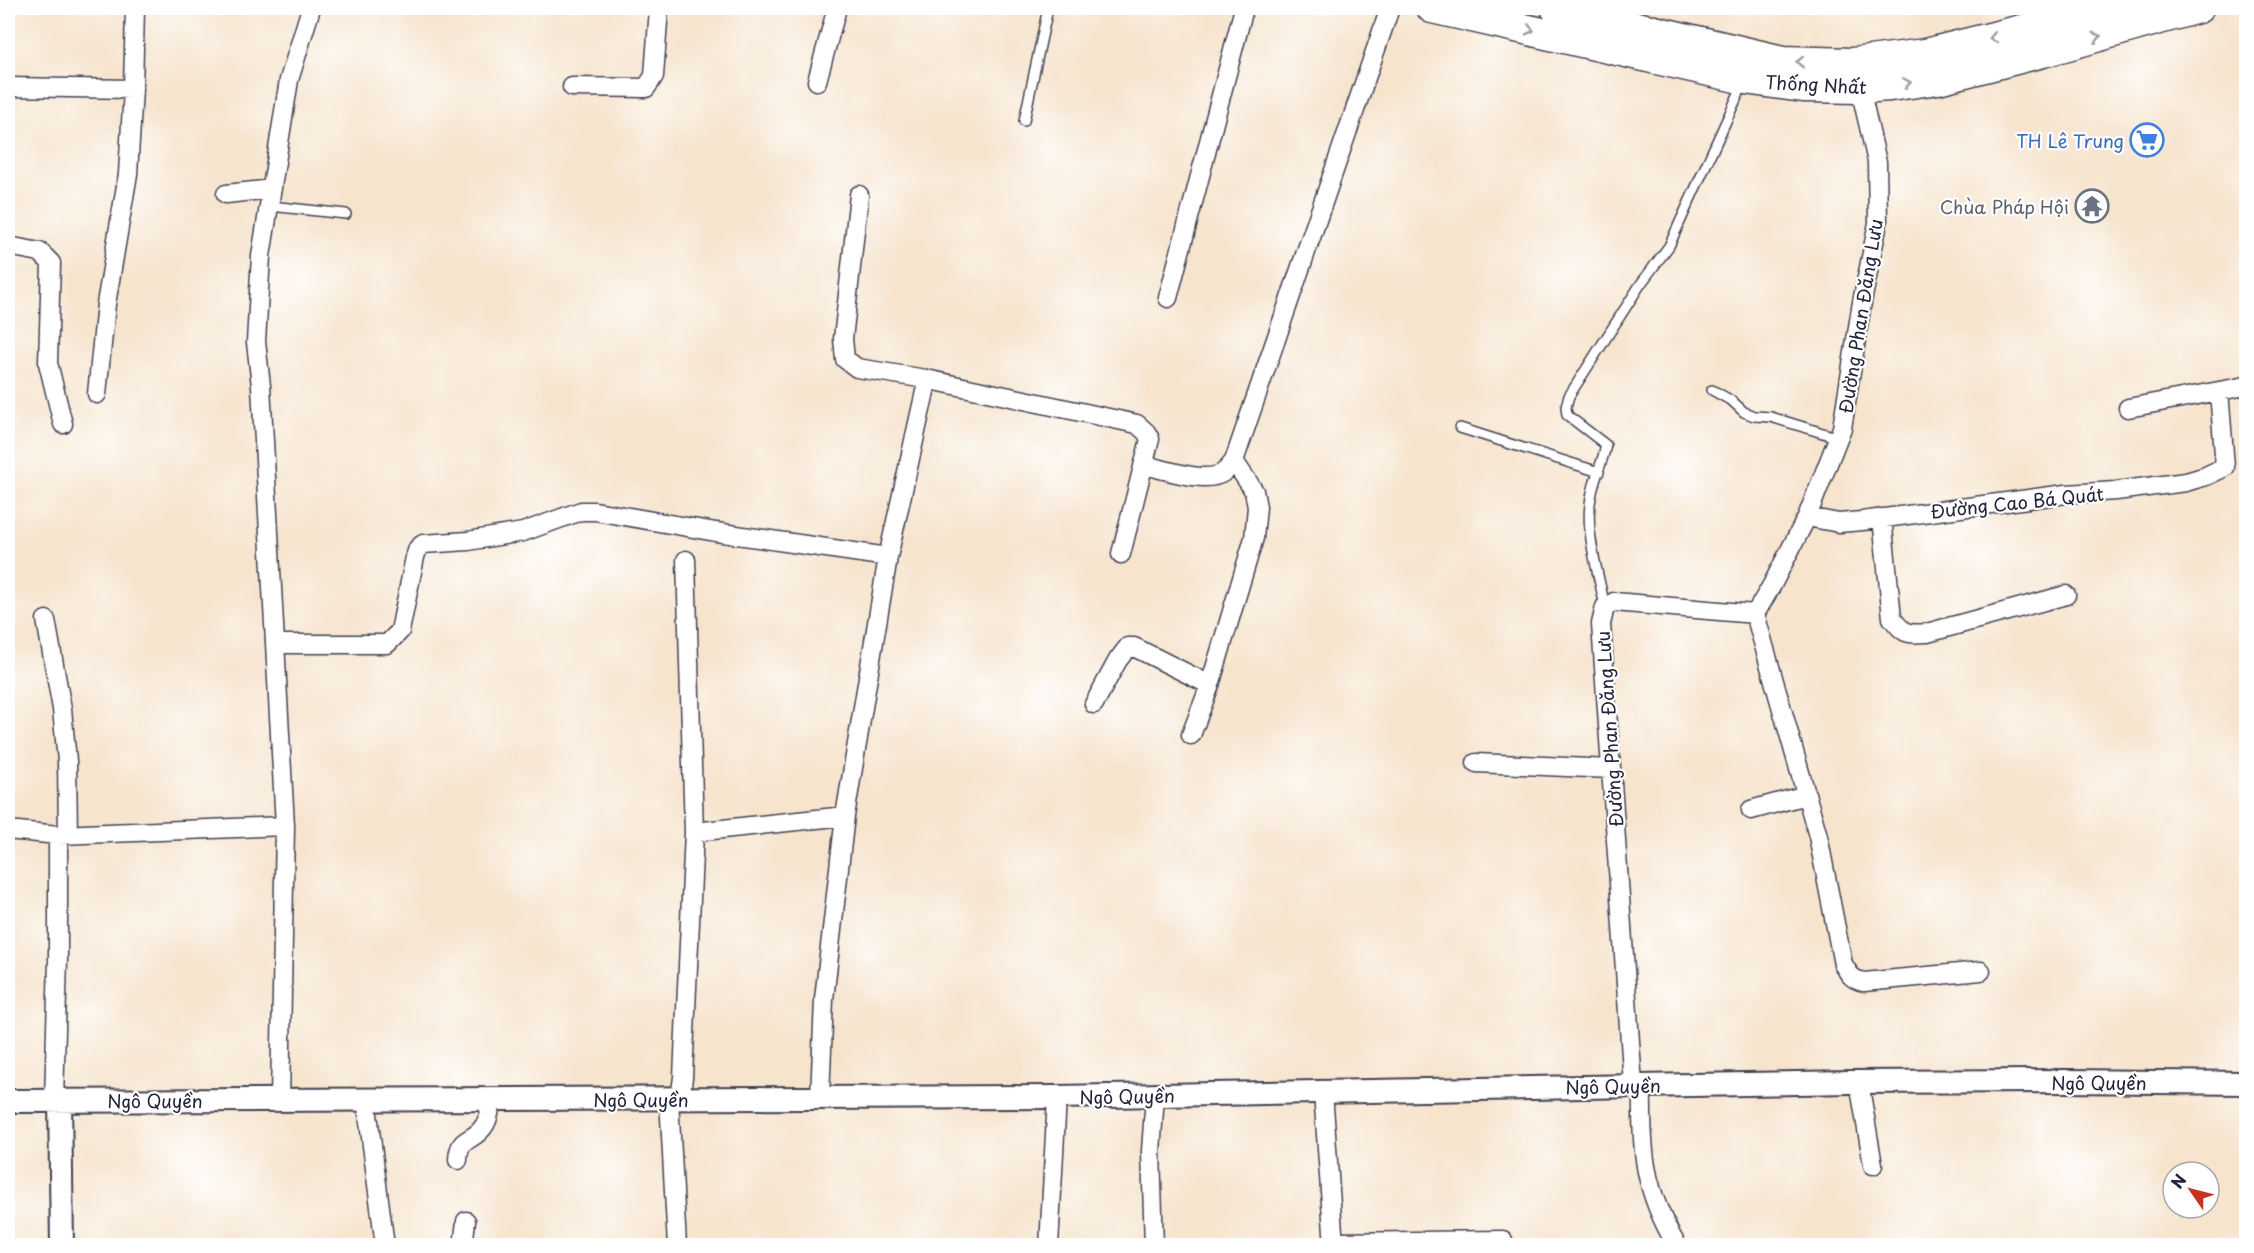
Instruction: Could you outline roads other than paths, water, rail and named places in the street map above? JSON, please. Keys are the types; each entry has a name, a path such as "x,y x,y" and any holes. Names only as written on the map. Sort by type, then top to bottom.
{"highway":[{"name":"Thống Nhất","path":"1450,9 1745,79 1803,87 1860,88 1938,79 2041,39 2110,8"},
{"name":"Thống Nhất","path":"1571,9 1783,61 1853,63 2041,39 2198,8"}],"street":[{"path":"96,394 106,304 128,174 135,8"},
{"path":"280,1101 285,826 261,386 256,342 261,256 289,80 311,8"},
{"path":"572,87 646,88 654,76 659,8"},
{"path":"817,81 837,8"},
{"path":"1168,298 1244,8"},
{"path":"1144,465 1198,477 1213,477 1224,472 1234,461 1390,8"},
{"path":"8,87 133,89"},
{"name":"Đường Phan Đăng Lưu","path":"1677,1245 1660,1217 1647,1176 1641,1132 1601,624 1605,607 1614,602 1755,614 1807,517 1842,428 1862,302 1878,223 1877,162 1860,88"},
{"path":"226,194 271,198"},
{"path":"859,195 843,339 845,359 857,368 926,379 1137,424 1150,439 1121,554"},
{"path":"8,246 40,252 51,263 48,363 63,424"},
{"path":"820,1098 824,999 845,816 888,557 926,379"},
{"path":"2128,408 2247,386"},
{"name":"Đường Cao Bá Quát","path":"1807,517 1839,523 2066,494 2187,482 2225,467 2219,391"},
{"path":"1191,735 1210,685 1254,538 1257,507 1254,491 1234,461"},
{"path":"276,644 387,644 399,631 414,557 418,548 423,544 468,541 523,532 581,511 595,511 716,532 888,557"},
{"path":"1882,518 1892,618 1901,630 1908,634 1927,633 2066,595"},
{"path":"677,1245 675,1099 683,1077 694,832 686,560"},
{"path":"1755,614 1818,836 1843,964 1855,981 1864,982 1981,971"},
{"path":"46,620 62,709 65,740 58,970 57,1100 62,1245"},
{"path":"1094,704 1118,660 1128,647 1134,647 1210,685"},
{"path":"1476,763 1611,769"},
{"path":"1751,810 1806,795"},
{"path":"694,832 845,816"},
{"path":"8,830 63,835 285,826"},
{"name":"Ngô Quyền","path":"8,1101 1057,1097 1637,1085 2068,1081 2247,1083"},
{"path":"1859,1083 1873,1165"},
{"path":"1323,1092 1334,1244 1503,1240"},
{"path":"1154,1245 1151,1150 1155,1096"},
{"path":"1049,1245 1057,1097"},
{"path":"458,1160 460,1146 477,1134 488,1121 491,1098"},
{"path":"366,1100 385,1245"},
{"path":"463,1245 466,1221"}],"lane":[{"path":"1024,121 1048,8"},
{"path":"1605,607 1591,533 1589,506 1593,484 1599,472 1606,445 1567,415 1566,407 1569,396 1669,246 1745,79"},
{"path":"271,198 346,214"},
{"path":"1712,390 1732,401 1744,412 1754,416 1771,417 1839,438"},
{"path":"1460,428 1599,472"}],"place":[{"name":"TH Lê Trung","path":"2147,140"},
{"name":"Chùa Pháp Hội","path":"2092,206"}]}
